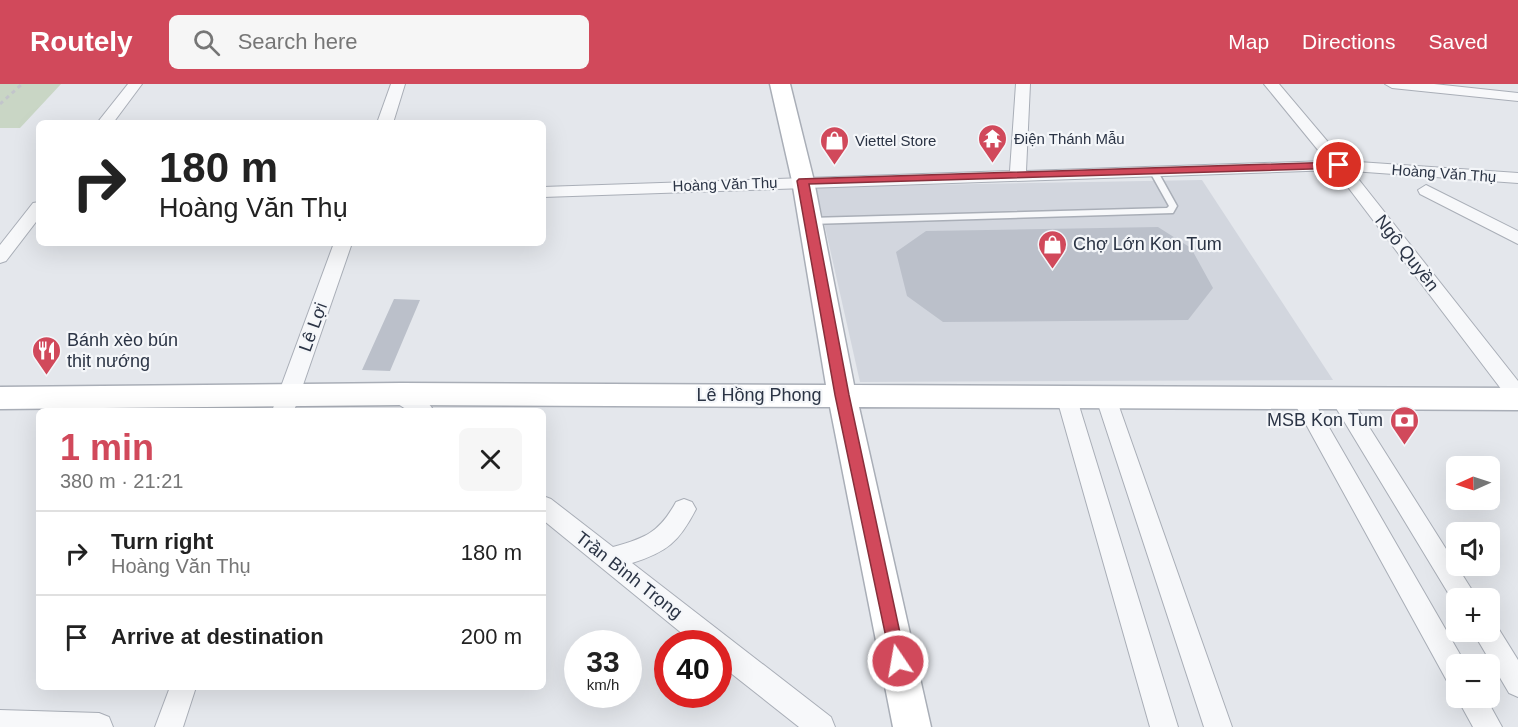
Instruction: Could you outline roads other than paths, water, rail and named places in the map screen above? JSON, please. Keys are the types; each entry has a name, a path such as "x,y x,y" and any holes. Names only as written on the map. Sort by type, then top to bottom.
{"street":[{"path":"107,120 135,84"},
{"path":"386,120 398,84"},
{"path":"780,84 803,181 842,395 912,727"},
{"path":"1018,177 1023,84"},
{"name":"Ngô Quyền","path":"1271,84 1339,165 1518,398"},
{"path":"1392,84 1518,97"},
{"name":"Hoàng Văn Thụ","path":"546,192 803,181 1018,177 1339,165 1518,178"},
{"path":"1426,190 1518,238"},
{"path":"0,257 36,211"},
{"path":"0,232 19,234"},
{"name":"Lê Lợi","path":"286,403 343,246"},
{"path":"401,394 419,408"},
{"name":"Lê Hồng Phong","path":"0,398 286,403 401,394 842,395 1067,399 1518,398"},
{"path":"1106,398 1218,727"},
{"path":"1301,398 1446,654"},
{"path":"1340,398 1459,588"},
{"path":"1067,399 1164,727"},
{"name":"Trần Bình Trọng","path":"546,508 698,630"},
{"path":"609,559 663,540 675,529 684,509"},
{"path":"1491,642 1518,684"},
{"name":"Trần Bình Trọng","path":"732,657 821,727"},
{"path":"169,727 182,690"},
{"path":"1477,708 1488,727"},
{"path":"13,725 99,727"}],"lane":[{"path":"810,221 1170,211 1173,206 1154,172"}],"place":[{"name":"Điện Thánh Mẫu","path":"993,164"},
{"name":"Viettel Store","path":"834,166"},
{"name":"Chợ Lớn Kon Tum","path":"1052,270"},
{"name":"Bánh xèo bún thịt nướng","path":"46,376"},
{"name":"MSB Kon Tum","path":"1404,446"}]}
